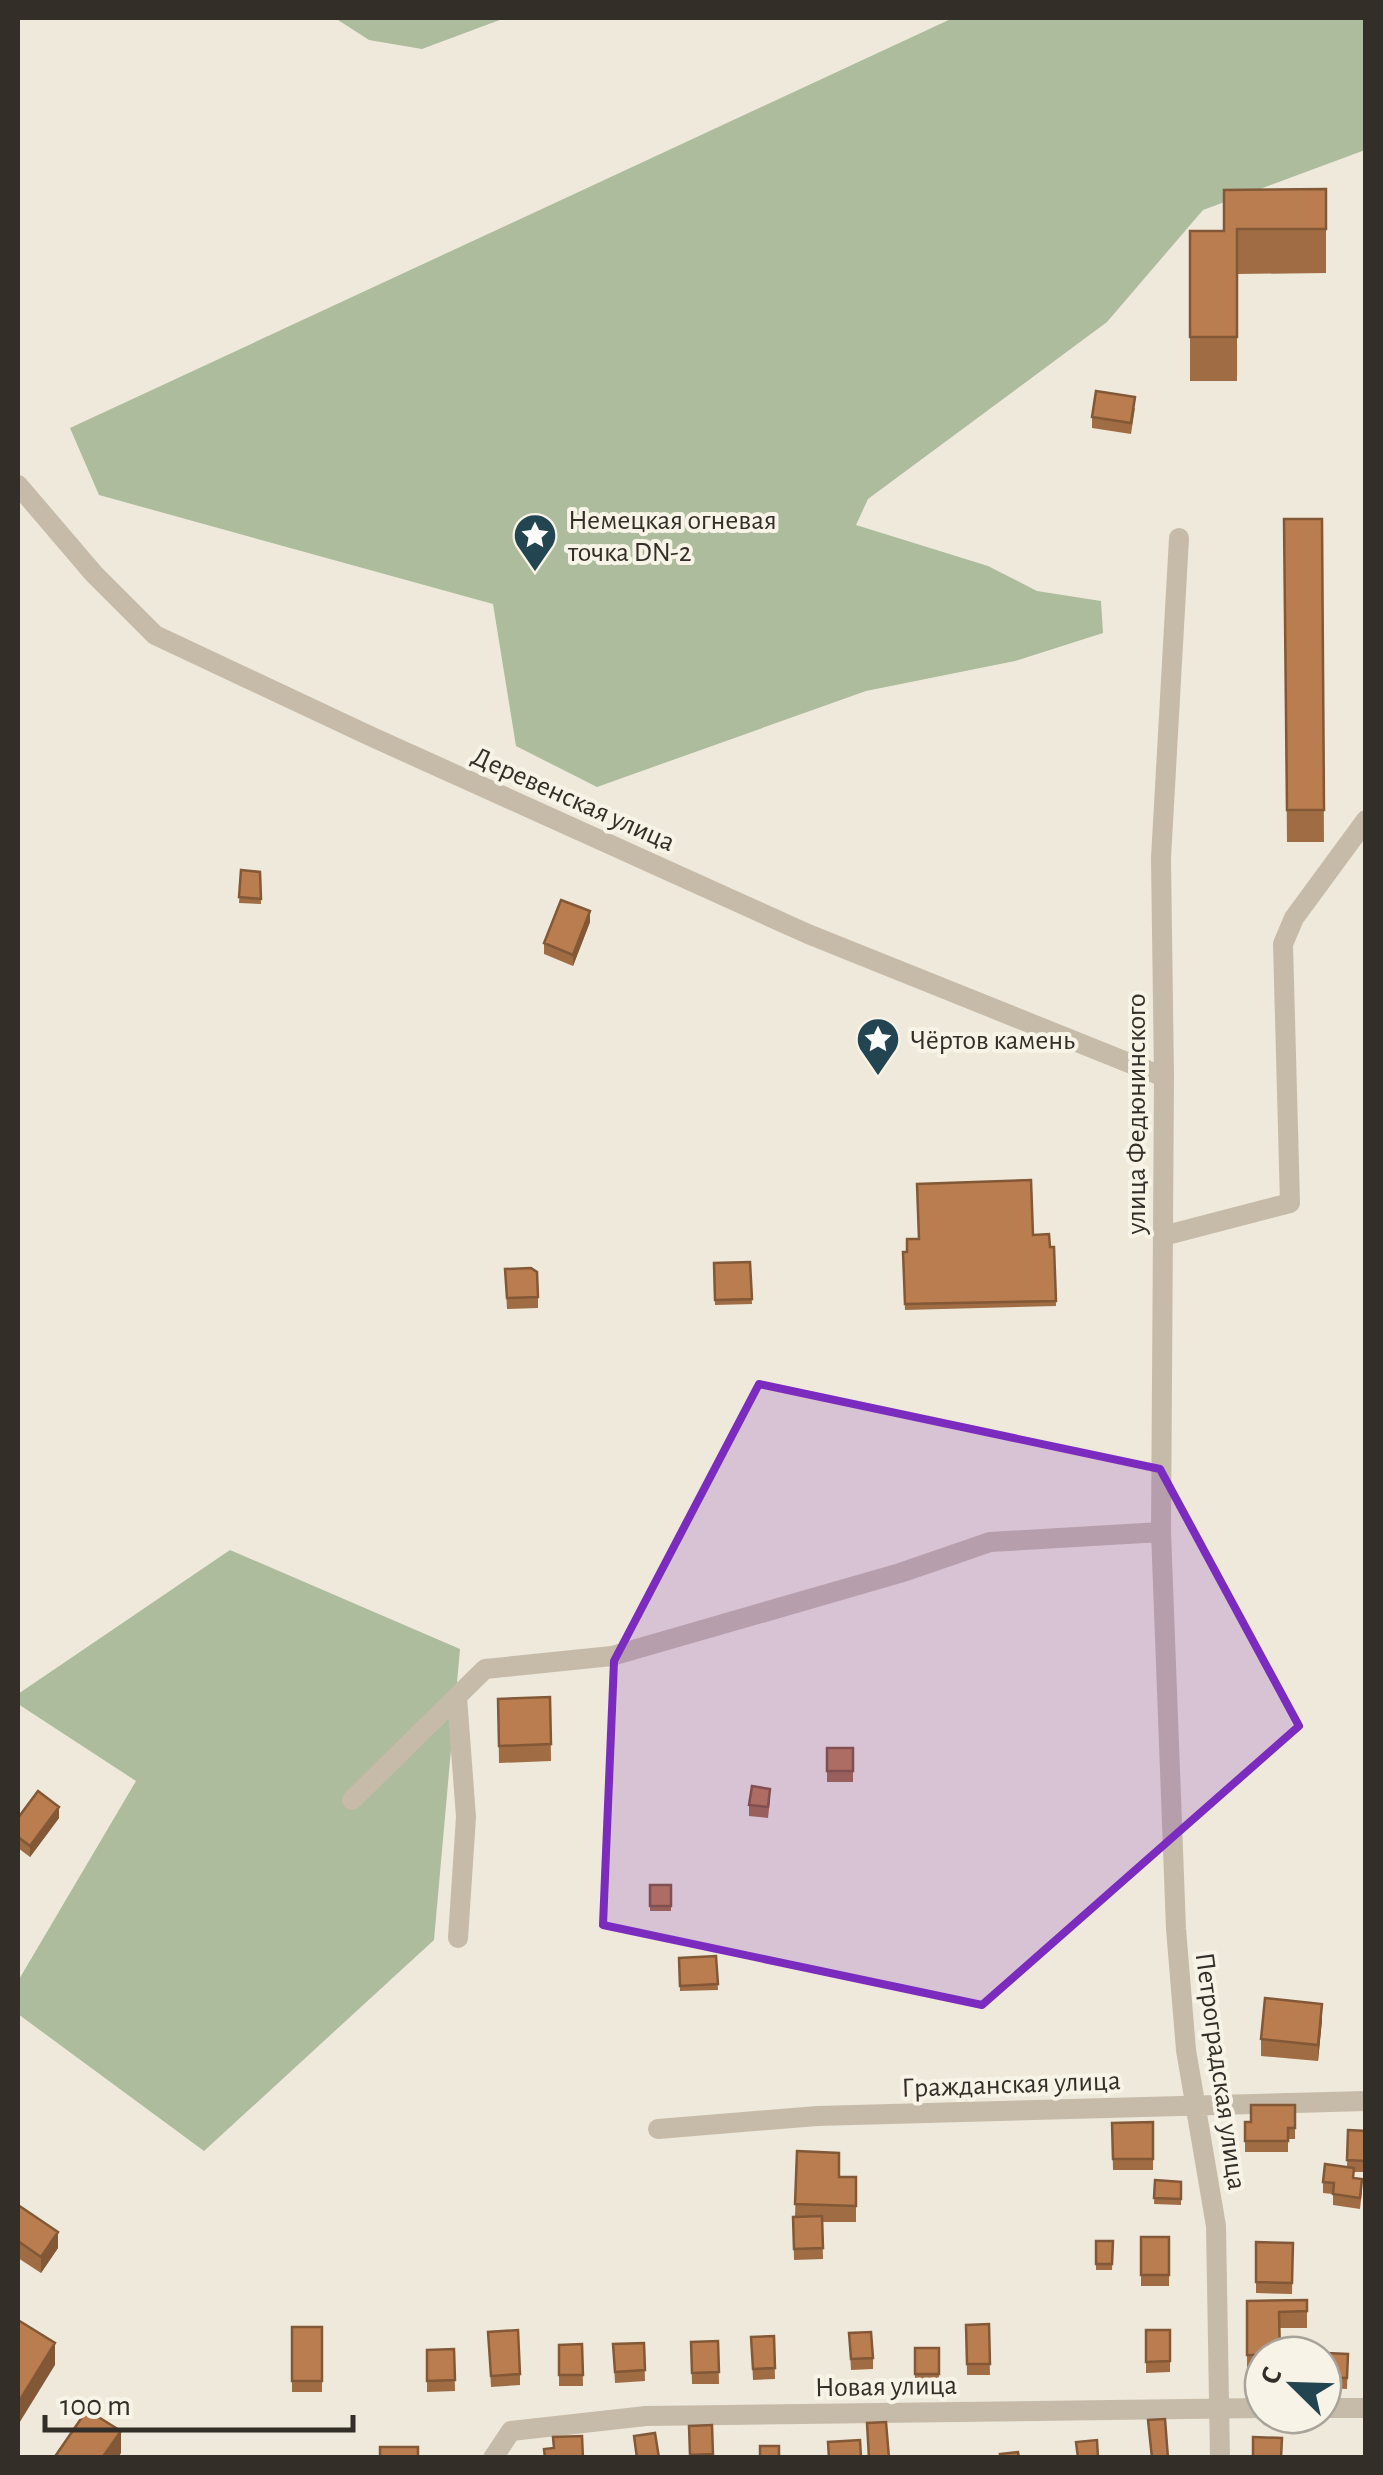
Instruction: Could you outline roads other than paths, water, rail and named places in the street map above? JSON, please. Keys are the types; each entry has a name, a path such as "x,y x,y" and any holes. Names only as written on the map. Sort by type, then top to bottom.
{"street":[{"name":"Деревенская улица","path":"18,485 94,574 155,634 808,934 1164,1076"},
{"name":"улица Федюнинского","path":"1165,1691 1161,1532 1161,858 1179,538"},
{"path":"1163,1236 1290,1203 1283,944 1294,918 1366,820"},
{"path":"352,1800 485,1669 612,1656 900,1573 990,1542 1161,1532"},
{"name":"Петроградская улица","path":"1165,1691 1186,2050 1216,2226 1220,2458"},
{"path":"457,1697 466,1817 458,1938"},
{"name":"Гражданская улица","path":"658,2129 817,2116 1366,2101"},
{"name":"Новая улица","path":"494,2458 511,2431 646,2416 1243,2408"}],"place":[{"name":"Немецкая огневая точка DN-2","path":"535,573"},
{"name":"Чёртов камень","path":"878,1077"}]}
